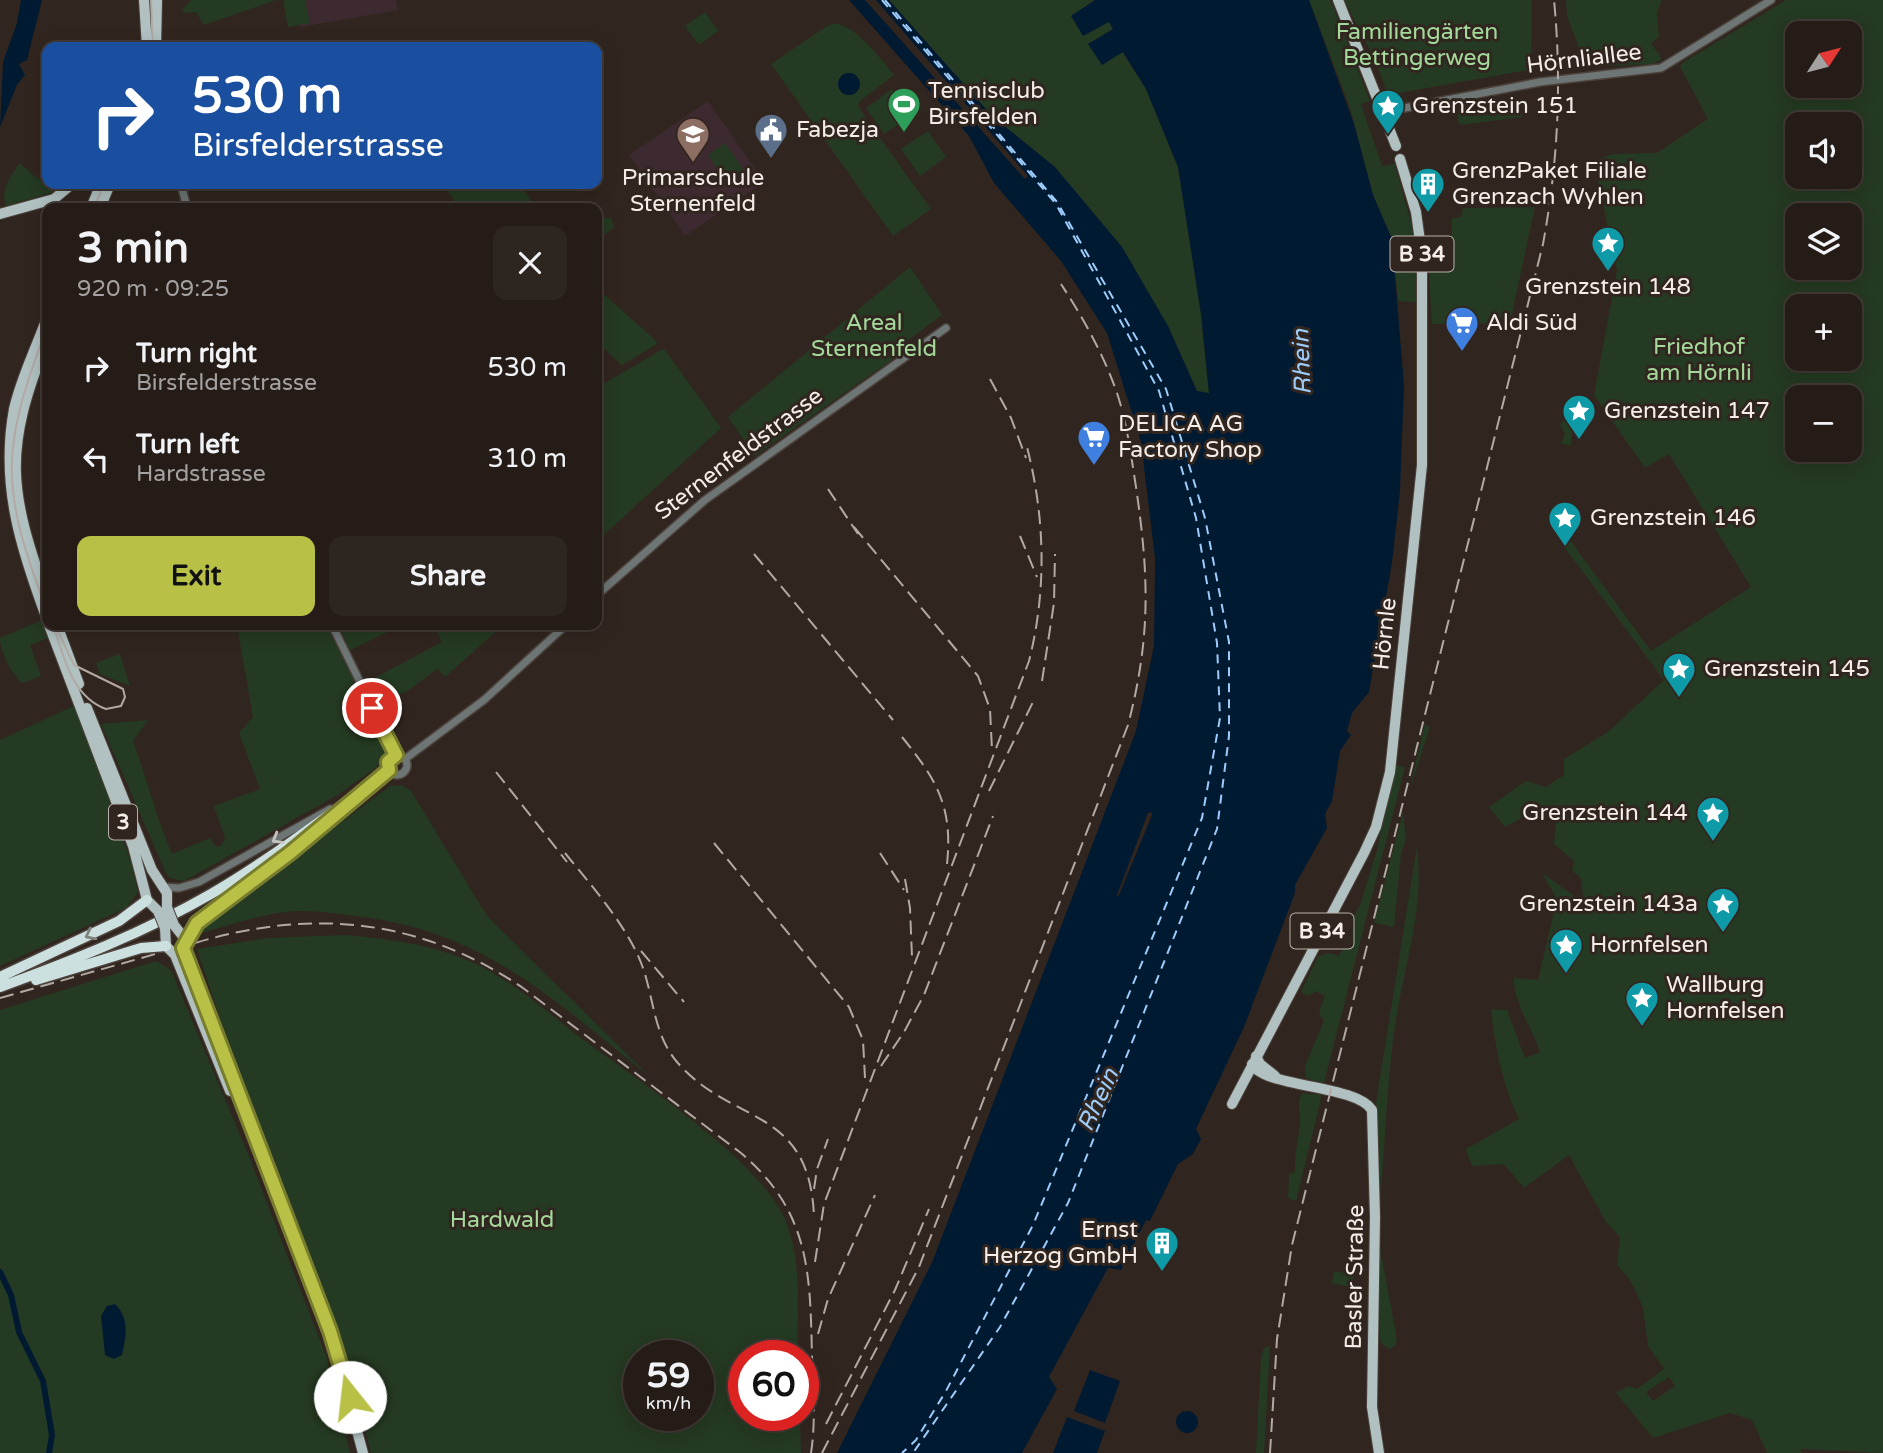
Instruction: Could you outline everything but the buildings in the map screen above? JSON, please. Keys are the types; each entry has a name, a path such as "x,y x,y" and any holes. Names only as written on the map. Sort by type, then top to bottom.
{"highway":[{"path":"0,988 134,933 214,892 358,793"},
{"path":"0,979 119,920 147,895"},
{"path":"0,988 132,951 177,946"},
{"path":"0,979 63,962"}],"main road":[{"path":"144,0 147,42"},
{"path":"156,42 157,0"},
{"path":"1338,0 1394,140"},
{"name":"Hörnle","path":"1254,1060 1364,853 1376,827 1390,772 1422,465 1424,415 1422,256 1416,212 1400,159"},
{"path":"42,203 54,200 66,189"},
{"path":"0,214 42,203"},
{"path":"42,332 14,408 7,480 18,536 42,605"},
{"path":"42,355 22,410 17,437 15,479 21,522 42,583"},
{"name":"3","path":"51,630 147,895"},
{"name":"3","path":"59,630 90,717 162,886"},
{"path":"162,909 167,892 162,886 154,885 147,895 162,909 170,926 330,1331 361,1453"},
{"path":"170,926 177,946"},
{"path":"1240,1087 1271,1076 1254,1060"},
{"name":"B 34","path":"1232,1104 1254,1060"},
{"name":"Basler Straße","path":"1271,1076 1366,1102 1374,1119 1372,1407 1380,1453"}],"street":[{"name":"Hörnliallee","path":"1384,113 1540,82 1661,68 1771,0"},
{"name":"Sternenfeldstrasse","path":"602,591 705,500 946,328"},
{"path":"334,630 396,755 405,759"},
{"path":"405,759 484,700 561,630"},
{"path":"389,770 388,762 396,755"},
{"path":"389,770 396,774 403,773 407,767 405,759"},
{"path":"177,946 197,923 290,853 358,793 389,770"},
{"path":"162,886 180,888 199,882 358,793"}],"shaded area":[{"path":"293,0 396,0 398,10 300,27"},
{"name":"Primarschule Sternenfeld","path":"708,101 764,182 685,236 629,155"}],"green space":[{"path":"191,0 276,0 204,25 196,12 185,13 182,10"},
{"path":"283,0 305,0 310,23 288,27"},
{"path":"889,0 1095,0 1071,17 1109,22 1113,29 1088,44 1122,52 1146,89 1178,167 1201,314 1209,394 1197,392 1168,326 1055,167 992,116"},
{"path":"1309,0 1330,0 1370,101 1361,104 1382,166 1401,163 1402,166 1396,169 1414,233 1417,302 1398,301 1392,239 1373,195 1350,107"},
{"name":"Familiengärten Bettingerweg","path":"1344,0 1532,0 1531,64 1527,70 1388,95 1375,60"},
{"path":"1566,0 1662,0 1657,13 1659,37 1651,43 1662,59 1652,64 1586,67 1567,16"},
{"name":"Friedhof am Hörnli","path":"1786,0 1883,0 1883,1453 1801,1449 1802,1453 1767,1453 1752,1420 1730,1413 1653,1438 1616,1393 1628,1386 1637,1389 1664,1369 1648,1346 1643,1307 1630,1280 1617,1265 1620,1237 1606,1222 1569,1155 1524,1188 1504,1164 1472,1166 1466,1149 1519,1119 1500,1065 1491,1009 1507,1010 1525,1058 1540,1052 1520,1005 1514,978 1538,980 1557,899 1542,873 1584,903 1581,879 1572,870 1574,861 1554,844 1557,811 1523,817 1505,827 1489,807 1526,781 1546,787 1564,775 1564,759 1608,732 1664,680 1565,548 1567,536 1651,651 1751,587 1669,454 1645,468 1594,395 1617,271 1594,161 1613,154 1657,153 1708,119 1680,67 1682,63","holes":["1669,1377 1675,1386 1653,1401 1646,1392"]},
{"path":"705,12 718,31 699,45 685,26"},
{"path":"835,23 860,37 894,75 860,101 858,105 868,122 846,139 870,124 931,209 893,236 771,64"},
{"path":"892,89 911,116 884,134 866,108"},
{"path":"1521,102 1522,117 1459,125 1457,110"},
{"path":"928,131 946,157 920,176 901,149"},
{"path":"725,143 744,171 727,182 708,155"},
{"path":"19,163 42,182 42,189 54,192 6,206 4,194"},
{"path":"523,189 533,203 456,203 448,191"},
{"path":"1535,207 1510,323 1432,324 1427,242 1451,240 1452,218 1461,217 1463,208"},
{"path":"611,218 614,227 602,237 602,219"},
{"name":"Areal Sternenfeld","path":"910,267 942,315 903,344 907,349 755,456 728,417"},
{"path":"602,292 657,344 622,365 602,347"},
{"path":"665,350 721,428 602,536 602,385"},
{"path":"1564,420 1570,424 1575,421 1578,425 1572,432 1571,445 1561,444 1565,434 1560,424"},
{"path":"42,620 42,630 49,630 51,637 30,645 41,676 23,683 19,680 8,663 0,638"},
{"path":"238,630 328,630 388,749 377,767 336,796 184,881 170,878 101,724 148,720 133,741 172,854 210,838 216,847 221,846 225,838 214,806 260,789 239,733 253,717"},
{"path":"341,630 392,630 350,650"},
{"path":"436,630 497,630 445,677 437,669 409,690 378,705 365,683 442,642"},
{"path":"120,654 130,686 100,674 96,663"},
{"path":"76,705 132,865 138,892 126,908 0,966 0,740"},
{"path":"1425,724 1430,727 1409,792"},
{"path":"1396,765 1405,767 1324,1083 1306,1078 1305,1066 1324,1021 1319,1014 1325,996 1316,991 1309,996 1301,992 1318,956 1330,953 1339,956 1355,924 1352,919 1360,905 1376,854"},
{"path":"401,785 411,791 487,916 650,1077 548,996 479,953 442,936 400,924 303,911 264,916 197,934 202,926 390,786"},
{"path":"1403,812 1406,840 1401,853 1394,927 1374,923"},
{"path":"1417,846 1419,871 1416,917 1394,1033 1381,1194 1376,1103"},
{"name":"Hardwald","path":"344,935 414,944 466,959 522,992 722,1145 748,1169 783,1215 794,1249 798,1285 798,1340 728,1340 728,1431 800,1431 801,1453 371,1453 341,1338 224,1030 197,949 268,938"},
{"path":"156,961 171,970 250,1159 326,1356 350,1453 0,1453 0,1010"},
{"path":"1303,1093 1321,1095 1296,1201 1288,1198 1289,1174 1295,1172 1299,1103"},
{"path":"1379,1242 1397,1339 1395,1346 1389,1349 1380,1342"},
{"path":"1334,1271 1354,1275 1351,1287 1332,1283"},
{"path":"1270,1346 1264,1453 1256,1453 1261,1358 1264,1348"}],"water":[{"path":"21,0 42,0 27,60 19,64 25,75 17,85 0,127 3,62 17,23"},
{"name":"Rhein","path":"849,0 865,0 1025,179 1028,176 876,0 889,0 992,116 1055,167 1122,247 1168,326 1197,391 1209,393 1201,314 1178,167 1146,89 1123,52 1102,65 1088,44 1113,29 1109,22 1083,36 1071,16 1095,0 1309,0 1354,124 1373,195 1392,239 1404,386 1400,491 1392,563 1369,692 1352,713 1347,731 1351,735 1340,751 1332,801 1325,814 1327,828 1295,885 1295,893 1244,1027 1196,1129 1201,1139 1193,1154 1178,1164 1150,1221 1146,1220 1121,1270 1108,1268 1049,1377 1057,1389 1022,1453 837,1453 933,1260 1136,731 1154,646 1155,558 1141,442 1107,333 1061,261 994,183 969,136","holes":["1148,813 1152,815 1118,897"]},
{"path":"845,73 853,73 860,80 860,88 853,95 845,95 838,88 838,80"},
{"path":"115,1304 123,1316 126,1328 122,1355 114,1359 105,1355 101,1316 107,1306"},
{"path":"1090,1370 1120,1381 1105,1423 1074,1411"},
{"path":"1187,1411 1195,1414 1198,1422 1195,1430 1187,1433 1179,1430 1176,1422 1179,1414"},
{"path":"1067,1417 1105,1431 1097,1453 1053,1453"}],"pier":[{"path":"1151,812 1152,815 1118,897 1148,813"}],"waterway":[{"path":"0,1272 11,1295 19,1332 43,1381 52,1435 49,1453"}],"ferry route":[{"path":"882,0 1056,204 1159,391 1196,518 1217,643 1220,718 1202,818 1033,1225 946,1391 916,1440 902,1453"},
{"path":"885,0 1057,202 1166,389 1205,518 1229,642 1229,736 1217,829 1068,1203 1000,1327 913,1453"}],"tram line":[{"path":"151,0 153,42"},
{"path":"96,203 102,189"},
{"path":"42,341 21,407 14,439 12,469 14,499 21,531 42,597"},
{"path":"55,630 70,674 84,695 106,709 121,706 125,697 123,689 74,665 57,630"}],"railway":[{"path":"1270,1453 1277,1339 1292,1245 1543,244 1557,122 1558,61 1554,0"},
{"path":"822,1453 919,1267 1128,725 1135,693 1144,634 1145,578 1140,519 1128,439 1117,393 1105,364 1085,323 1061,284"},
{"path":"990,379 1011,418 1026,458"},
{"path":"815,1262 824,1204 1029,661 1039,607 1042,554 1037,500 1027,447"},
{"path":"828,489 858,534"},
{"path":"854,527 978,676 990,709 992,750"},
{"path":"1020,536 1037,577"},
{"path":"754,554 893,720"},
{"path":"1042,681 1054,603 1055,554"},
{"path":"989,791 1034,700"},
{"path":"902,737 925,767 940,795 947,826 947,864"},
{"path":"496,772 567,862"},
{"path":"881,1066 924,995 993,816"},
{"path":"714,843 849,1007 863,1040 865,1078"},
{"path":"565,853 608,908 637,953 659,1029 669,1052 698,1082 783,1135 798,1154 809,1180 814,1216"},
{"path":"880,853 904,890"},
{"path":"905,879 910,908 912,957"},
{"path":"195,943 281,925 323,923 364,926 405,934 445,947 484,965 523,988 741,1153 764,1175 781,1198 802,1245 810,1297 814,1417 811,1453"},
{"path":"641,951 684,1002"},
{"path":"0,998 159,953"},
{"path":"814,1189 817,1169 828,1139"},
{"path":"818,1334 828,1299 875,1195"},
{"path":"826,1424 895,1290 929,1209"}],"place":[{"name":"Tennisclub Birsfelden","path":"904,134"},
{"name":"Grenzstein 151","path":"1388,136"},
{"name":"Fabezja","path":"771,160"},
{"name":"Primarschule Sternenfeld","path":"693,164"},
{"name":"GrenzPaket Filiale Grenzach Wyhlen","path":"1428,214"},
{"name":"Grenzstein 148","path":"1608,273"},
{"name":"Aldi Süd","path":"1462,353"},
{"name":"Grenzstein 147","path":"1579,441"},
{"name":"DELICA AG Factory Shop","path":"1094,467"},
{"name":"Grenzstein 146","path":"1565,548"},
{"name":"Grenzstein 145","path":"1679,699"},
{"name":"Grenzstein 144","path":"1713,843"},
{"name":"Grenzstein 143a","path":"1723,934"},
{"name":"Hornfelsen","path":"1566,975"},
{"name":"Wallburg Hornfelsen","path":"1642,1028"},
{"name":"Ernst Herzog GmbH","path":"1162,1273"}],"route":[{"path":"350,1397 330,1331 183,948 185,939 197,923 313,835 358,793 389,770 388,762 396,755 372,708"}]}
